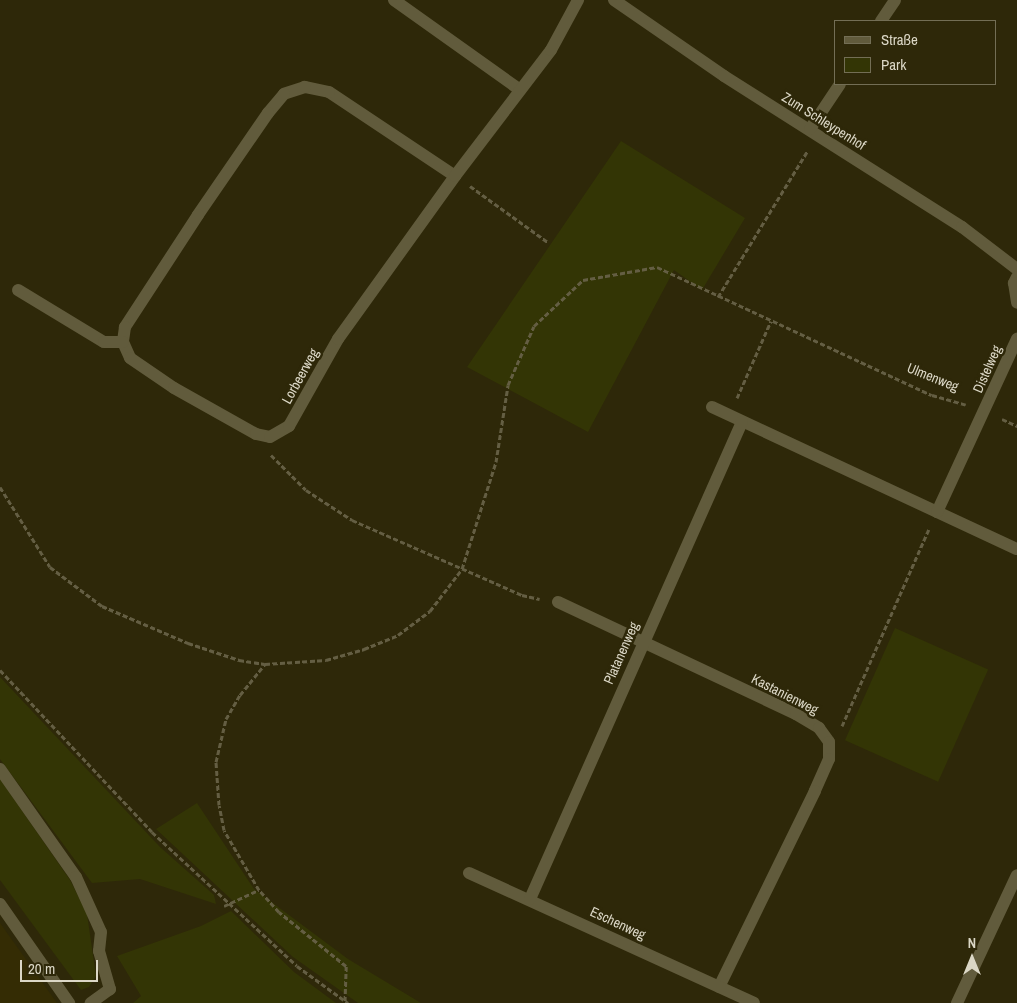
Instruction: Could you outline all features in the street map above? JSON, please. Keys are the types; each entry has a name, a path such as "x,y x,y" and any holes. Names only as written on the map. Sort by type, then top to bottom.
{"street":[{"path":"394,0 520,90"},
{"name":"Lorbeerweg","path":"256,434 270,437 289,426 338,339 455,176 551,50 578,0"},
{"name":"Zum Schleypenhof","path":"614,0 724,76 962,227 1017,269"},
{"path":"882,20 896,0"},
{"path":"814,132 839,85"},
{"path":"256,434 174,388 130,358 123,342 125,327 268,113 284,94 305,87 329,92 455,176"},
{"path":"1017,277 1014,283 1017,303"},
{"path":"18,290 104,342 123,342"},
{"name":"Distelweg","path":"984,411 1017,339"},
{"path":"712,407 728,417 1017,549"},
{"path":"937,512 984,411"},
{"name":"Platanenweg","path":"530,898 642,642 742,422"},
{"name":"Kastanienweg","path":"558,602 796,714 820,728 829,742"},
{"path":"719,987 815,791 829,759 829,742"},
{"path":"0,769 76,876 101,932 99,952 110,989 92,1003"},
{"name":"Eschenweg","path":"469,873 530,898 754,1003"},
{"path":"957,1003 1017,875"},
{"path":"0,904 69,1003"}],"path":[{"path":"718,297 814,132"},
{"path":"455,176 548,243"},
{"name":"Ulmenweg","path":"0,487 50,567 102,606 188,643 239,660 265,664 326,660 364,649 398,635 430,611 462,569 496,462 508,385 534,326 583,280 657,267 702,290 932,395 984,411"},
{"path":"728,417 771,321"},
{"path":"256,434 278,465 306,490 352,520 522,595 558,602"},
{"path":"829,742 844,721 937,512"},
{"path":"265,664 240,695 226,720 216,762 218,805 224,830 259,890 279,912 346,966 347,1002"},
{"path":"0,670 152,832 297,966 347,1002"},
{"path":"224,906 259,890"}],"shaded area":[{"path":"0,923 57,1003 0,1003"}],"green space":[{"path":"621,141 745,218 702,290 674,270 588,432 467,367"},
{"path":"895,628 988,669 938,782 845,740"},
{"path":"0,677 160,847 214,895 216,904 140,879 92,883 0,759"},
{"path":"0,779 70,880 87,914 96,976 89,987 81,990 0,880"},
{"path":"197,803 254,889 348,959 421,1003 358,1003 293,957 156,829"},
{"path":"231,911 294,972 336,1003 133,1003 141,996 117,956 201,926"}]}
